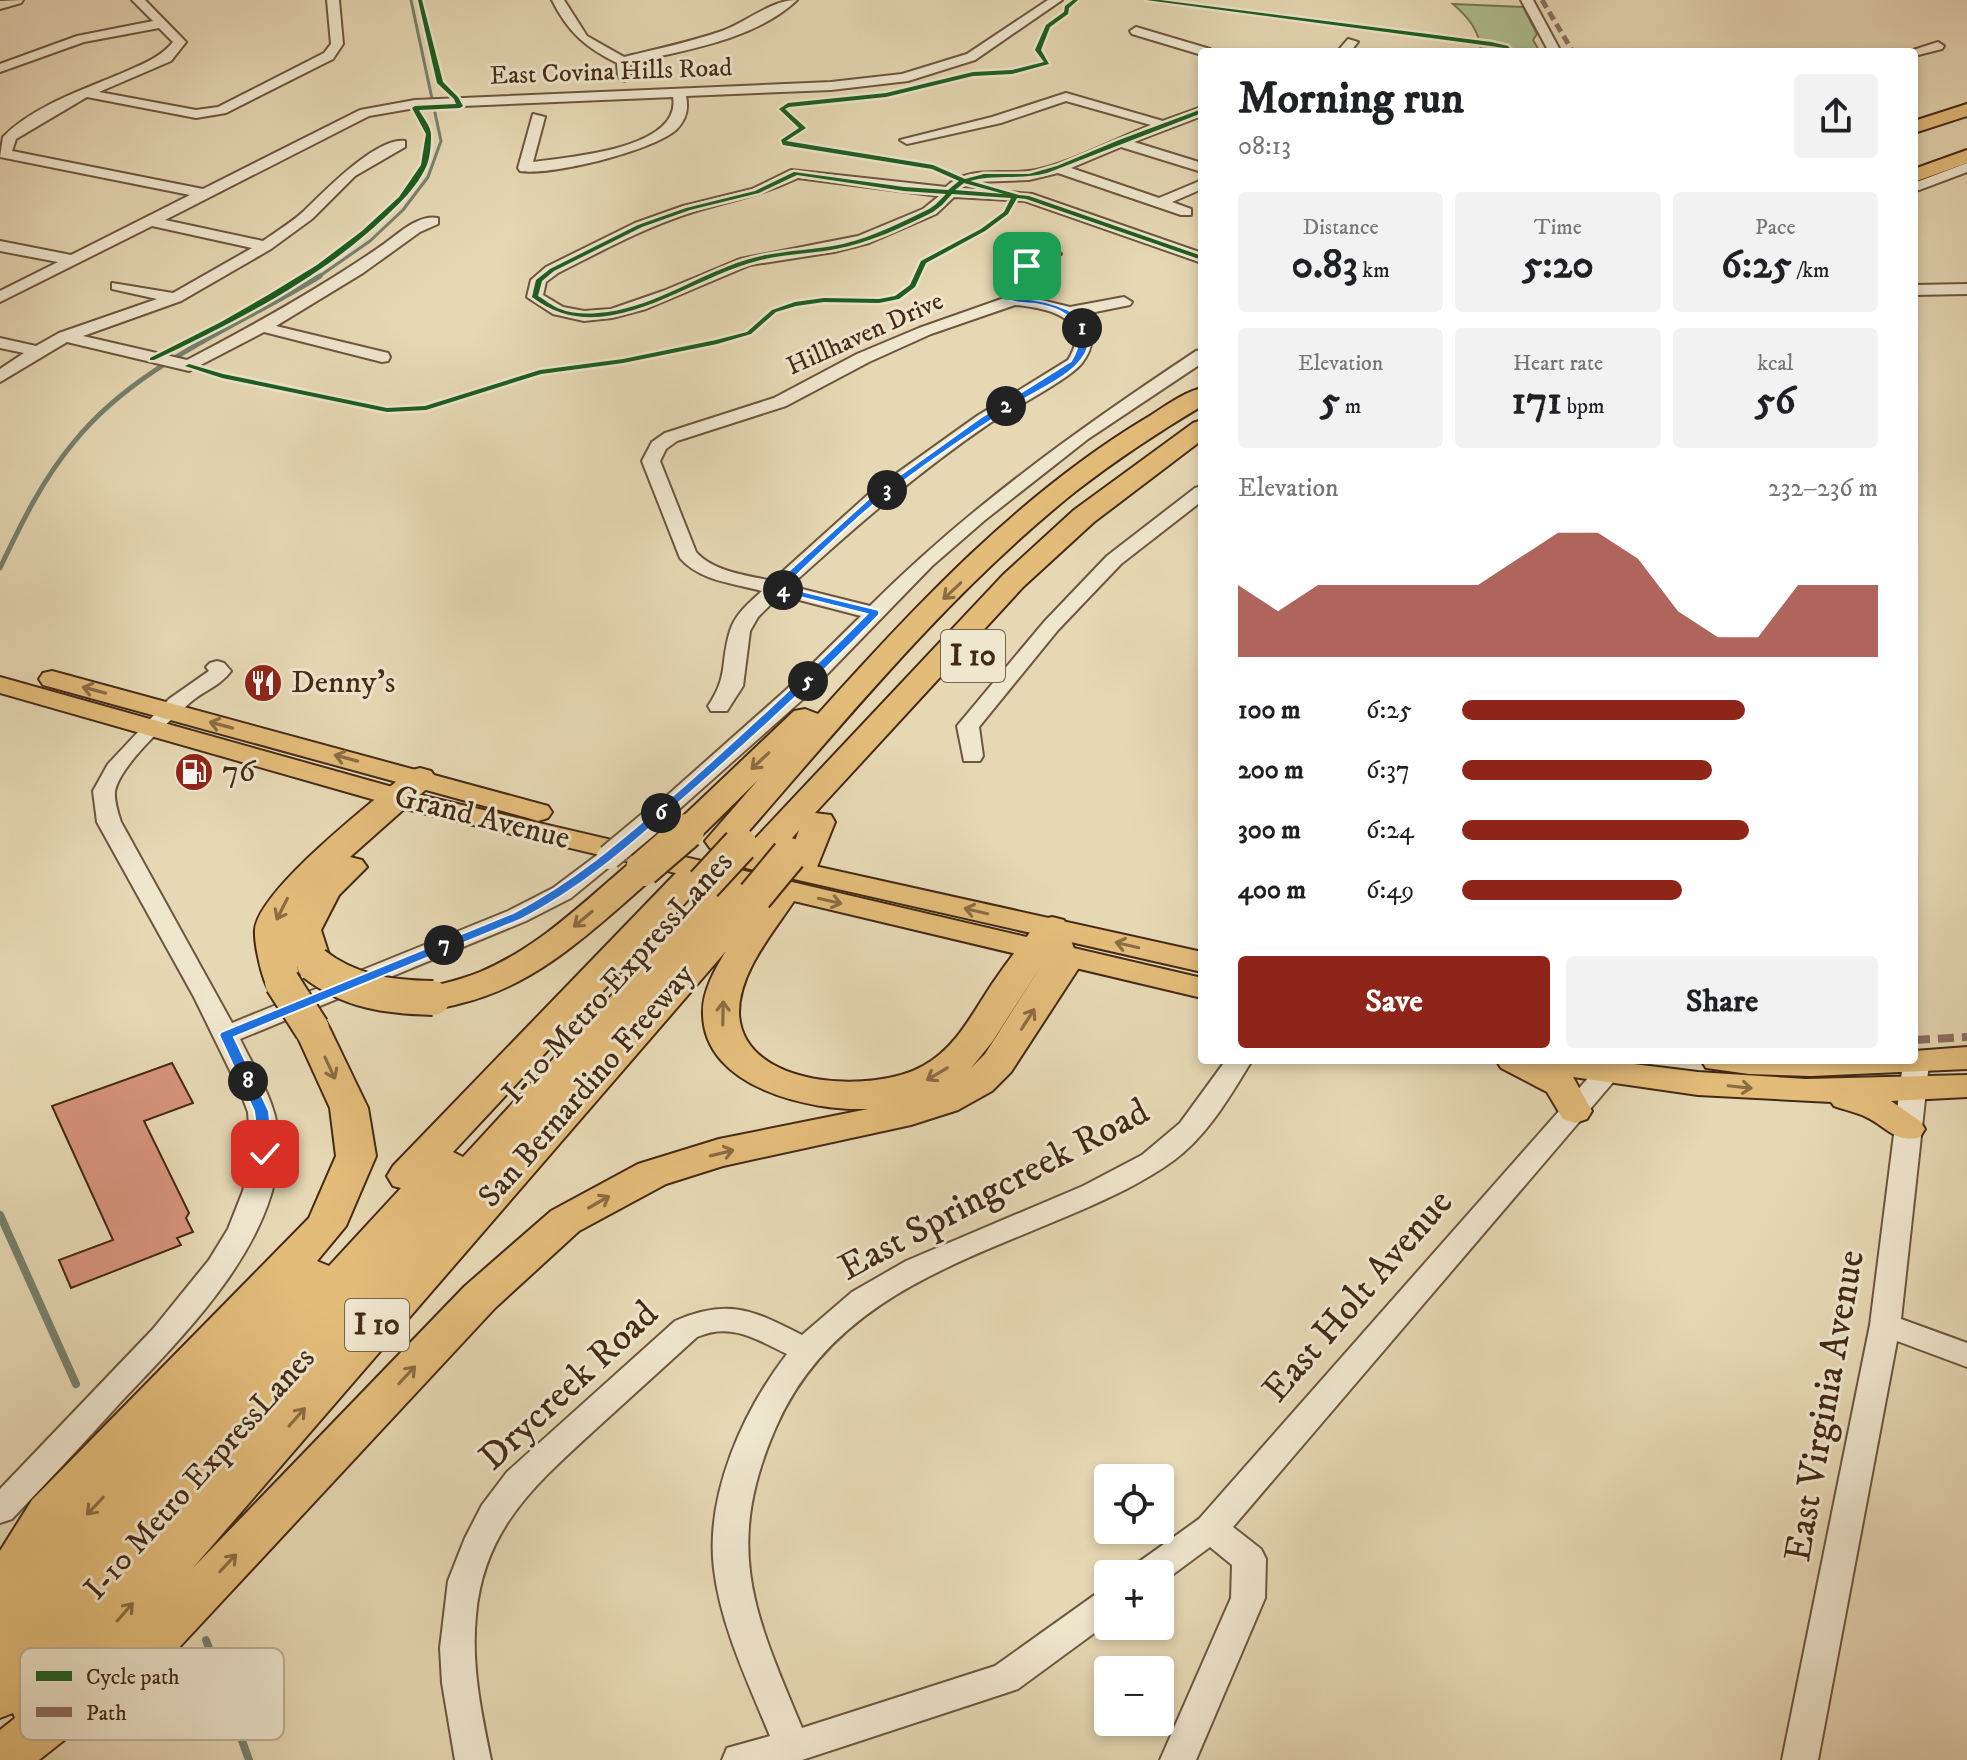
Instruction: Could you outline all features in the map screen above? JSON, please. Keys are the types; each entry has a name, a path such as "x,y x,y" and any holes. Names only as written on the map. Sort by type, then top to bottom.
{"highway":[{"path":"1918,111 1967,95"},
{"path":"1918,126 1967,110"},
{"path":"1933,148 1967,137"},
{"path":"1918,174 1967,156"},
{"name":"I 10","path":"764,850 866,680 935,606 1079,478 1198,406"},
{"name":"I-10 Metro ExpressLanes","path":"43,1648 764,850 1013,581 1198,406"},
{"name":"I 10","path":"764,850 819,822 1012,613 1134,497 1198,449"},
{"path":"1134,497 1198,459"},
{"path":"420,791 324,890 304,930 314,964 331,979 377,996 433,998 486,985 515,972 687,831 816,708 866,680"},
{"path":"0,1593 48,1513 326,1226 356,1156 349,1108 312,1029 282,982 272,929 292,891 420,791"},
{"path":"144,1648 480,1297 565,1221 652,1174 719,1153 911,1112 944,1101 979,1082 998,1063 1062,966 1049,945 969,1048 946,1069 919,1084 860,1096 791,1087 761,1074 737,1055 724,1034 722,1003 728,980 730,890 764,850"},
{"name":"I-10 Metro ExpressLanes","path":"0,1649 730,890"},
{"name":"San Bernardino Freeway","path":"0,1607 730,890"},
{"name":"San Bernardino Freeway","path":"92,1648 730,890"},
{"name":"I-10 Metro ExpressLanes","path":"0,1696 20,1674"},
{"name":"San Bernardino Freeway","path":"0,1757 20,1733"},
{"path":"0,1757 22,1740"}],"main road":[{"name":"Grand Avenue","path":"0,665 170,711 420,791 566,820 1049,945 1198,987"},
{"name":"Grand Avenue","path":"0,685 170,711"},
{"name":"Grand Avenue","path":"1049,945 1198,962"},
{"path":"1581,1064 1761,1089 1818,1089 1914,1077 1967,1058"},
{"path":"1521,1064 1560,1084 1575,1111"},
{"path":"1773,1064 1914,1077 1967,1086"},
{"path":"1818,1089 1879,1109 1908,1129"}],"street":[{"path":"0,5 17,0"},
{"path":"138,0 180,42 167,58 85,93 10,137 2,154 206,194"},
{"path":"85,93 196,114 221,110 329,56 337,44 333,0"},
{"path":"558,0 575,34 623,61 737,32 759,22 791,0"},
{"name":"East Covina Hills Road","path":"0,297 347,120 383,108 869,83 933,71 971,57 1056,0"},
{"path":"1527,0 1553,48"},
{"path":"0,68 81,39 163,23"},
{"path":"1136,31 1198,50"},
{"path":"1918,51 1938,46"},
{"path":"623,61 625,95"},
{"path":"538,117 525,168 643,144 673,127 682,110 679,93"},
{"path":"907,140 996,120 1066,97 1164,125"},
{"path":"1198,112 1034,175 974,177 949,192 931,210 860,240 744,262 624,311 585,314 550,308 535,297 534,290 539,280 552,270 652,221 757,192 796,173 872,185 949,192 1016,195 1054,204 1198,257"},
{"path":"1121,142 1198,167"},
{"path":"0,377 65,337 175,298 266,246 307,216 350,173 400,144"},
{"path":"1918,186 1967,167"},
{"path":"1057,168 1186,212"},
{"path":"1016,195 1019,185 1034,175"},
{"path":"1159,203 1198,186"},
{"path":"150,221 266,246"},
{"path":"65,337 174,363 205,360 357,270 415,229 433,221"},
{"path":"0,246 73,260"},
{"path":"1053,254 1027,266 1014,300 1039,302 1069,312 1124,302"},
{"path":"118,286 175,298"},
{"path":"1918,290 1967,289"},
{"name":"Hillhaven Drive","path":"875,613 712,572 697,565 687,554 651,461 658,446 692,428 780,402 863,358 925,331 1014,300"},
{"path":"719,706 732,686 740,631 749,614 879,495 983,420 1074,363 1084,347 1083,330 1069,312"},
{"path":"262,327 382,357"},
{"path":"0,343 38,351"},
{"path":"226,1035 517,916 562,893 651,822 795,694 925,562 978,516 1082,435 1198,358"},
{"path":"972,756 968,726 1051,626 1114,560 1198,495"},
{"path":"0,1510 170,1333 207,1288 236,1243 255,1197 265,1154 262,1111 226,1035 109,822 104,793 113,770 170,711 210,684 225,660"},
{"name":"East Springcreek Road","path":"792,1747 743,1621 732,1580 730,1547 733,1512 751,1444 768,1408 804,1349 865,1297 914,1269 942,1254 1101,1188 1153,1161 1202,1117 1237,1064"},
{"name":"East Holt Avenue","path":"1168,1560 1211,1529 1613,1067"},
{"name":"East Virginia Avenue","path":"1800,1760 1885,1325 1914,1077"},
{"name":"Drycreek Road","path":"473,1760 455,1662 458,1618 465,1581 497,1507 554,1445 686,1329 707,1318 733,1317 804,1349"},
{"path":"1885,1325 1967,1355"},
{"path":"1178,1760 1248,1598 1249,1559 1211,1529"},
{"path":"740,1760 792,1747 1006,1678 1094,1614"}],"green space":[{"path":"1453,4 1523,7 1537,34 1533,40 1538,48 1480,48 1478,37 1464,14"}],"building":[{"path":"172,1063 193,1103 144,1121 189,1213 186,1218 193,1232 177,1238 181,1245 71,1288 59,1260 113,1240 52,1106"}],"waterway":[{"path":"319,277 370,241 403,210 428,177 441,141 411,0"},
{"path":"0,568 42,487 74,442 99,415 127,390 158,369 319,277"},
{"path":"0,1215 76,1384"},
{"path":"206,1640 209,1648"},
{"path":"242,1740 249,1760"}],"marked path":[{"path":"1542,0 1571,48"},
{"path":"1918,1040 1967,1037"}],"cycle path":[{"path":"152,359 223,324 319,266 365,233 401,199 424,165 429,134 415,108 460,106 440,83 420,0"},
{"path":"189,366 222,376 387,410 426,408 540,372 623,361 749,333 774,311 795,304 897,298 913,286 923,262 983,230 1006,213 1016,195 970,183 933,167 785,144 783,141 803,128 782,109 788,105 886,95 973,74 1012,72 1047,63 1038,50 1048,26 1066,13 1067,7 1076,0"},
{"path":"1148,0 1507,48"},
{"path":"950,192 962,182 975,177 1029,176 1045,172 1198,112"},
{"path":"796,173 904,189 950,192 931,211 855,243 745,262 640,306 584,316 558,311 535,297 539,280 552,270 640,226 688,209 757,192 796,173"},
{"path":"950,192 1027,197 1198,257"}],"place":[{"name":"Denny's","path":"263,683"},
{"name":"76","path":"194,772"}],"route":[{"path":"265,1154 262,1111 226,1035 517,916 562,893 651,822 795,694 875,613 776,588 879,495 983,420 1074,363 1084,347 1083,330 1069,312 1039,302 1014,300 1027,266"}]}
